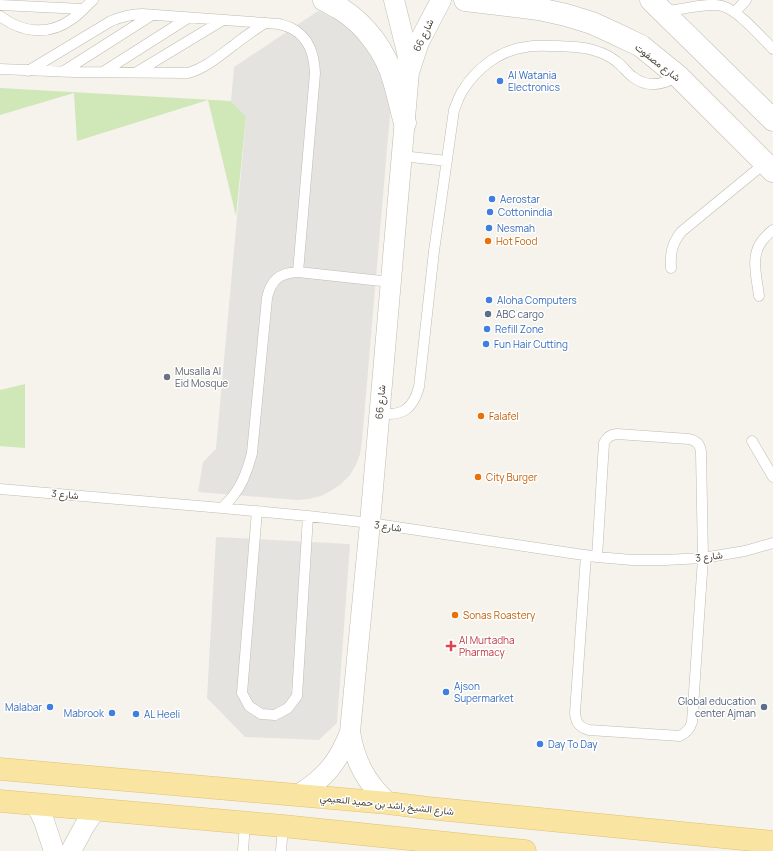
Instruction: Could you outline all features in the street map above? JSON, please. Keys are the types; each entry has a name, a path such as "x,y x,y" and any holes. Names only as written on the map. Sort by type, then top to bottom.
{"main road":[{"name":"شارع الشيخ راشد بن حميد النعيمي","path":"0,769 388,803 773,842"},
{"path":"0,801 283,826 427,846 525,851"}],"street":[{"path":"324,0 341,9 359,23 374,40 386,59 394,80 405,123"},
{"name":"شارع 66","path":"388,803 369,783 362,771 356,759 350,732 370,523 409,72 394,0"},
{"name":"شارع 66","path":"409,72 419,42 441,0"},
{"name":"شارع مصفوت","path":"465,0 539,9 566,15 592,23 641,46 678,76 769,167"},
{"path":"657,6 773,120"},
{"name":"شارع 66","path":"298,795 325,775 336,762 344,748 350,732"},
{"path":"36,804 44,821 54,851"},
{"path":"71,851 85,825 96,809"}],"lane":[{"path":"0,16 19,27 42,31 64,25 74,18 93,0"},
{"path":"735,12 746,0"},
{"path":"0,5 83,9"},
{"path":"657,6 721,5 735,12 773,49"},
{"path":"28,71 111,21 134,14 279,24 290,28 301,36 310,46 314,59 315,73 298,272"},
{"path":"64,71 152,15"},
{"path":"103,72 188,18"},
{"path":"138,72 223,20"},
{"path":"0,69 28,71 188,73 205,67 264,23"},
{"path":"379,413 390,415 400,413 410,406 416,398 419,387 434,251 454,110 462,91 474,75 489,62 506,52 526,47 546,46 595,50 617,62 633,77 641,82 660,84 678,76"},
{"path":"402,156 447,161"},
{"path":"671,268 670,259 672,249 675,240 681,232 769,167"},
{"path":"759,296 755,261 756,254 762,240 773,230"},
{"path":"222,508 242,483 248,469 252,453 267,298 269,289 274,281 280,276 289,272 298,272 390,282"},
{"path":"586,555 574,713 575,719 583,728 590,730 680,736 686,733 692,722 703,558 701,452 698,443 689,439 617,434 606,438 604,443 597,557"},
{"path":"752,441 773,477"},
{"name":"شارع 3","path":"0,489 308,516 370,523 597,557 632,560 703,558 745,551 773,543"},
{"path":"257,511 242,693 249,706 261,714 275,714 288,708 297,696 308,516"},
{"path":"243,851 245,823"},
{"path":"281,851 283,826"}],"green space":[{"path":"0,88 231,101 246,116 236,216 208,100 77,141 74,93 0,115"},
{"path":"25,384 25,448 0,446 0,390"}],"shaded area":[{"path":"318,11 338,18 370,45 391,103 360,454 350,475 341,484 321,496 309,499 298,500 198,492 203,462 216,449 246,117 231,101 234,67"},
{"path":"216,537 350,544 337,723 319,740 245,737 207,698"}],"place":[{"name":"Al Watania Electronics","path":"500,81"},
{"name":"Aerostar","path":"492,199"},
{"name":"Cottonindia","path":"490,212"},
{"name":"Nesmah","path":"489,228"},
{"name":"Hot Food","path":"488,241"},
{"name":"Aloha Computers","path":"489,300"},
{"name":"ABC cargo","path":"488,314"},
{"name":"Refill Zone","path":"487,329"},
{"name":"Fun Hair Cutting","path":"486,344"},
{"name":"Musalla Al Eid Mosque","path":"167,377"},
{"name":"Falafel","path":"481,416"},
{"name":"City Burger","path":"478,477"},
{"name":"Sonas Roastery","path":"455,615"},
{"name":"Al Murtadha Pharmacy","path":"451,646"},
{"name":"Ajson Supermarket","path":"446,692"},
{"name":"Malabar","path":"50,707"},
{"name":"Global education center Ajman","path":"764,707"},
{"name":"Mabrook","path":"112,713"},
{"name":"AL Heeli","path":"136,714"},
{"name":"Day To Day","path":"540,744"}]}
